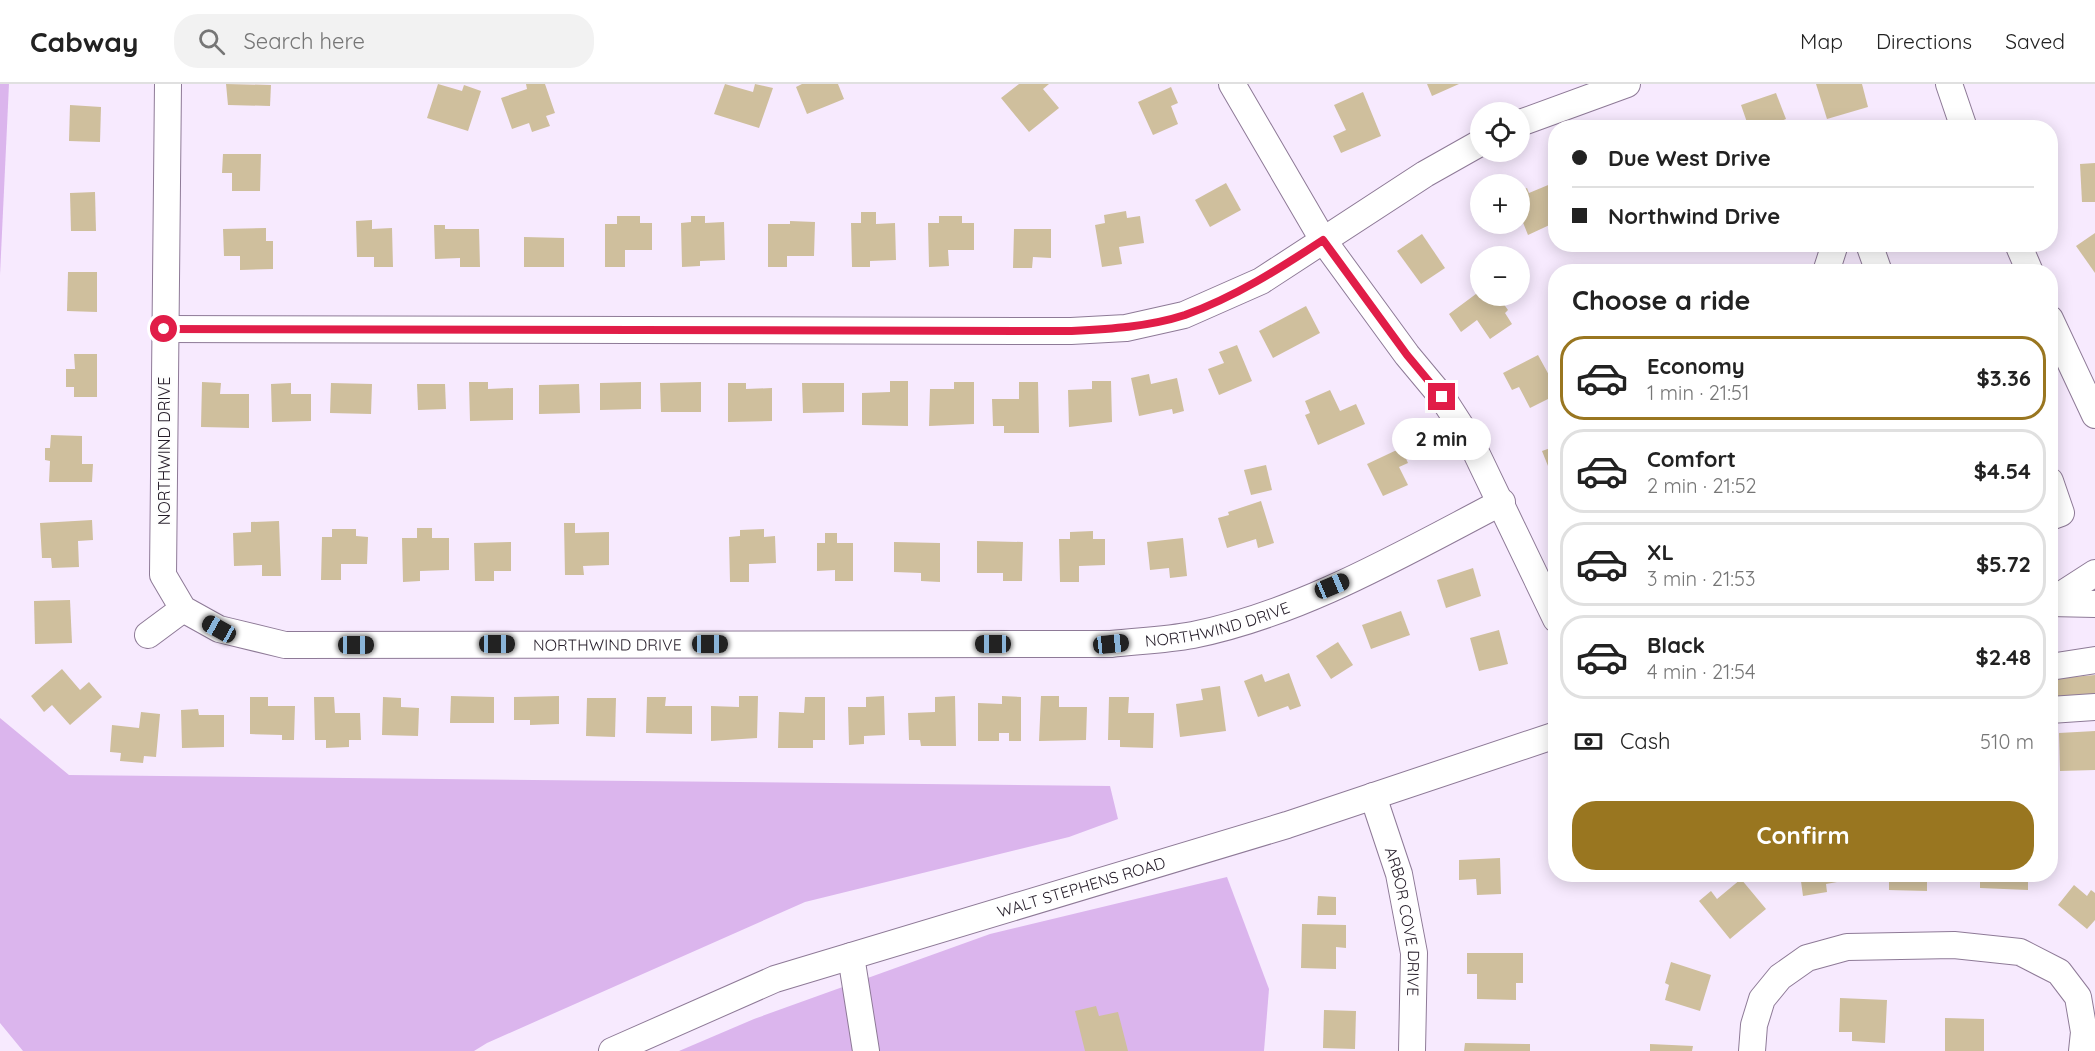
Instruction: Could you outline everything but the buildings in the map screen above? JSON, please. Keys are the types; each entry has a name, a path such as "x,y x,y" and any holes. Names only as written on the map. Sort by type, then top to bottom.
{"street":[{"name":"NORTHWIND DRIVE","path":"168,84 163,574 183,609 219,629 285,645 1111,644 1192,635 1257,618 1370,570 1502,502"},
{"path":"1232,84 1323,240 1407,355 1442,397 1471,442 1502,502 1548,602"},
{"path":"1530,119 1557,107 1627,84"},
{"path":"1949,84 1961,120"},
{"path":"164,329 1071,331 1126,328 1195,310 1260,281 1425,174 1470,148"},
{"path":"2058,344 2095,415"},
{"path":"2058,597 2095,573"},
{"path":"2058,600 2095,589"},
{"path":"2058,602 2095,604"},
{"path":"148,635 183,609"},
{"path":"2058,666 2095,660"},
{"path":"2058,710 2095,707"},
{"name":"WALT STEPHENS ROAD","path":"612,1051 775,979 1287,825 1548,738"},
{"name":"ARBOR COVE DRIVE","path":"1373,796 1399,874 1414,953 1412,1051"},
{"path":"1752,1051 1754,1026 1762,999 1780,977 1807,958 1847,947 1954,945 2020,952 2059,972 2078,997 2084,1032 2082,1051"},
{"path":"850,956 866,1051"}],"shaded area":[{"path":"0,84 9,84 0,275"},
{"path":"0,718 69,775 1110,786 1118,819 1069,837 805,902 487,1043 474,1051 23,1051 0,1023"},
{"path":"1227,877 1269,989 1264,1051 679,1051 754,1019 990,934"}],"route":[{"path":"164,329 1071,331 1126,328 1184,315 1260,281 1323,240 1407,355 1442,397"}]}
